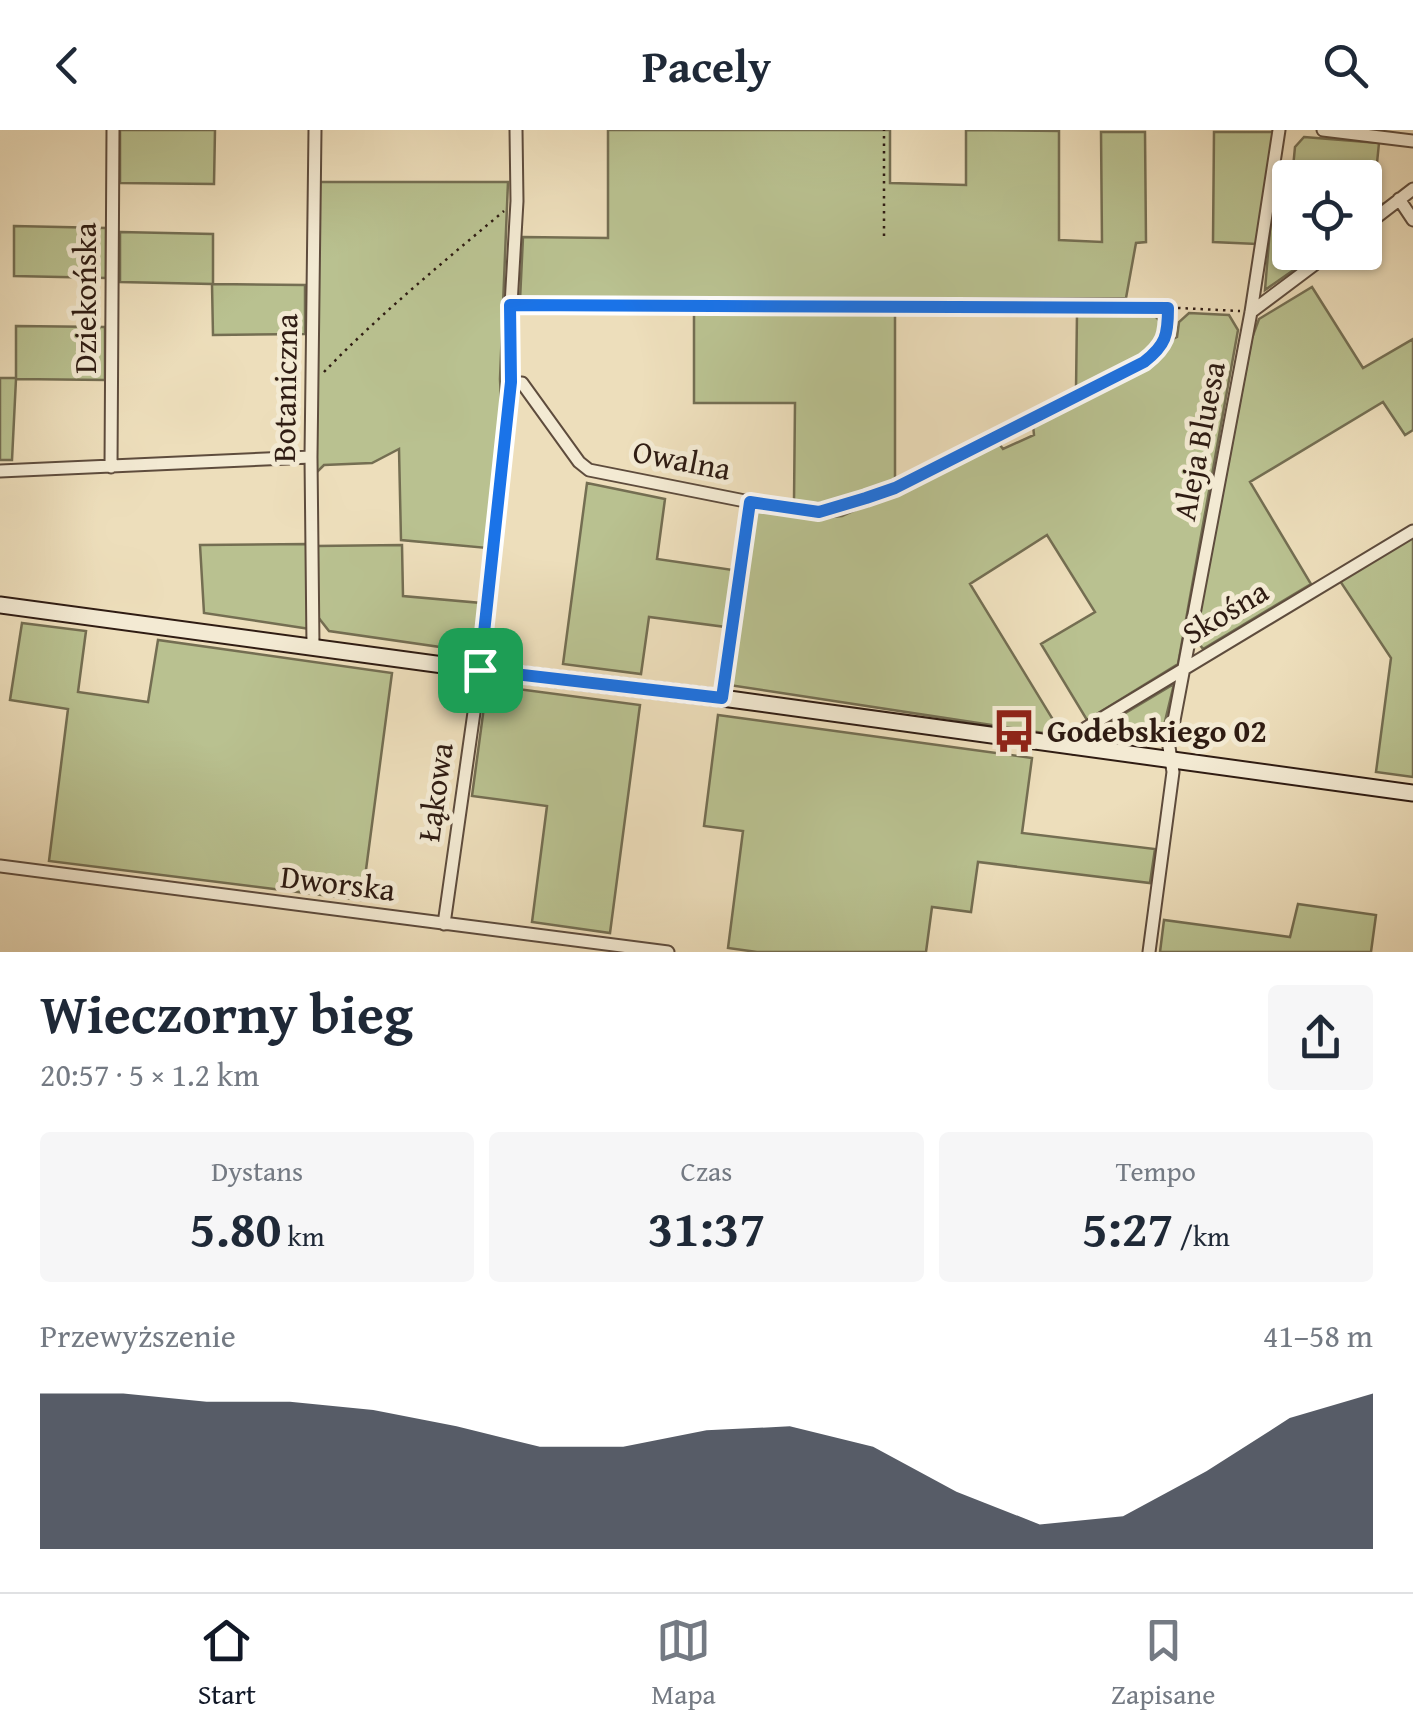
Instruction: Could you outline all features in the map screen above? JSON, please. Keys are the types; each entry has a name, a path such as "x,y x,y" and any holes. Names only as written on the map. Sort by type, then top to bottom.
{"main road":[{"path":"0,605 480,670 722,698 1413,793"}],"street":[{"name":"Dziekońska","path":"111,467 113,130"},
{"name":"Botaniczna","path":"313,646 314,130"},
{"name":"Łąkowa","path":"444,924 480,670 511,382 516,130"},
{"name":"Aleja Bluesa","path":"1149,952 1173,772 1169,747 1251,312 1280,130"},
{"path":"1322,130 1413,141"},
{"path":"1382,212 1413,189"},
{"path":"1399,199 1413,220"},
{"path":"1251,312 1307,270"},
{"path":"510,305 1168,308"},
{"name":"Owalna","path":"511,382 522,383 579,462 590,470 819,512 895,488 1144,362 1158,351 1165,338 1168,308"},
{"path":"0,471 311,458"},
{"path":"722,698 750,502"},
{"name":"Skośna","path":"1074,748 1086,728 1413,531"},
{"name":"Dworska","path":"0,866 668,952"}],"path":[{"path":"884,130 884,236"},
{"path":"312,385 358,336 517,200"},
{"path":"1168,308 1251,312"}],"green space":[{"path":"120,130 215,130 214,184 120,183"},
{"path":"608,130 890,130 890,183 966,185 966,130 1059,131 1059,240 1102,242 1101,132 1145,132 1146,242 1136,243 1126,298 520,300 523,237 608,238"},
{"path":"1214,132 1273,132 1257,244 1213,242"},
{"path":"1304,137 1379,143 1377,160 1294,160 1295,147"},
{"path":"320,182 508,182 500,379 502,422 487,548 401,540 399,449 372,463 324,465 315,474"},
{"path":"1272,204 1272,270 1294,270 1265,290"},
{"path":"14,226 106,228 106,278 14,276"},
{"path":"120,232 213,234 213,284 305,285 305,334 213,335 212,284 120,282"},
{"path":"1312,287 1363,368 1413,339 1413,430 1405,435 1383,402 1250,482 1311,584 1203,649 1195,638 1252,338 1259,319"},
{"path":"694,311 895,312 895,481 833,502 794,501 795,403 694,403"},
{"path":"1077,313 1152,313 1160,321 1158,352 1076,390"},
{"path":"1189,313 1229,315 1238,330 1178,664 1087,720 1041,644 1095,612 1047,535 970,584 1063,736 729,685 754,509 811,519 842,516 997,441 1003,449 1034,435 1033,425 1152,364 1167,342 1177,337 1179,322"},
{"path":"16,326 105,327 105,380 16,379 12,460 0,460 0,378 16,378"},
{"path":"587,483 665,499 657,559 733,570 726,627 649,617 641,674 563,664"},
{"path":"1413,537 1413,777 1376,772 1391,658 1340,581"},
{"path":"308,544 310,629 204,613 200,545"},
{"path":"402,545 403,596 481,603 475,652 329,631 318,617 316,546"},
{"path":"22,623 86,631 78,692 148,702 158,640 392,673 362,900 49,861 68,709 10,700"},
{"path":"1174,684 1160,742 1092,733"},
{"path":"495,686 640,705 610,933 532,922 547,806 472,796 486,692"},
{"path":"718,715 1032,758 1022,833 1155,849 1150,883 978,862 971,912 932,907 926,952 757,952 728,948 743,831 704,826"},
{"path":"1298,904 1376,915 1371,952 1160,952 1164,920 1290,937"}],"place":[{"name":"Godebskiego 02","path":"1014,731"}],"route":[{"path":"510,305 1168,308 1165,338 1158,351 1144,362 895,488 819,512 750,502 722,698 480,670 511,382 510,305"}]}
